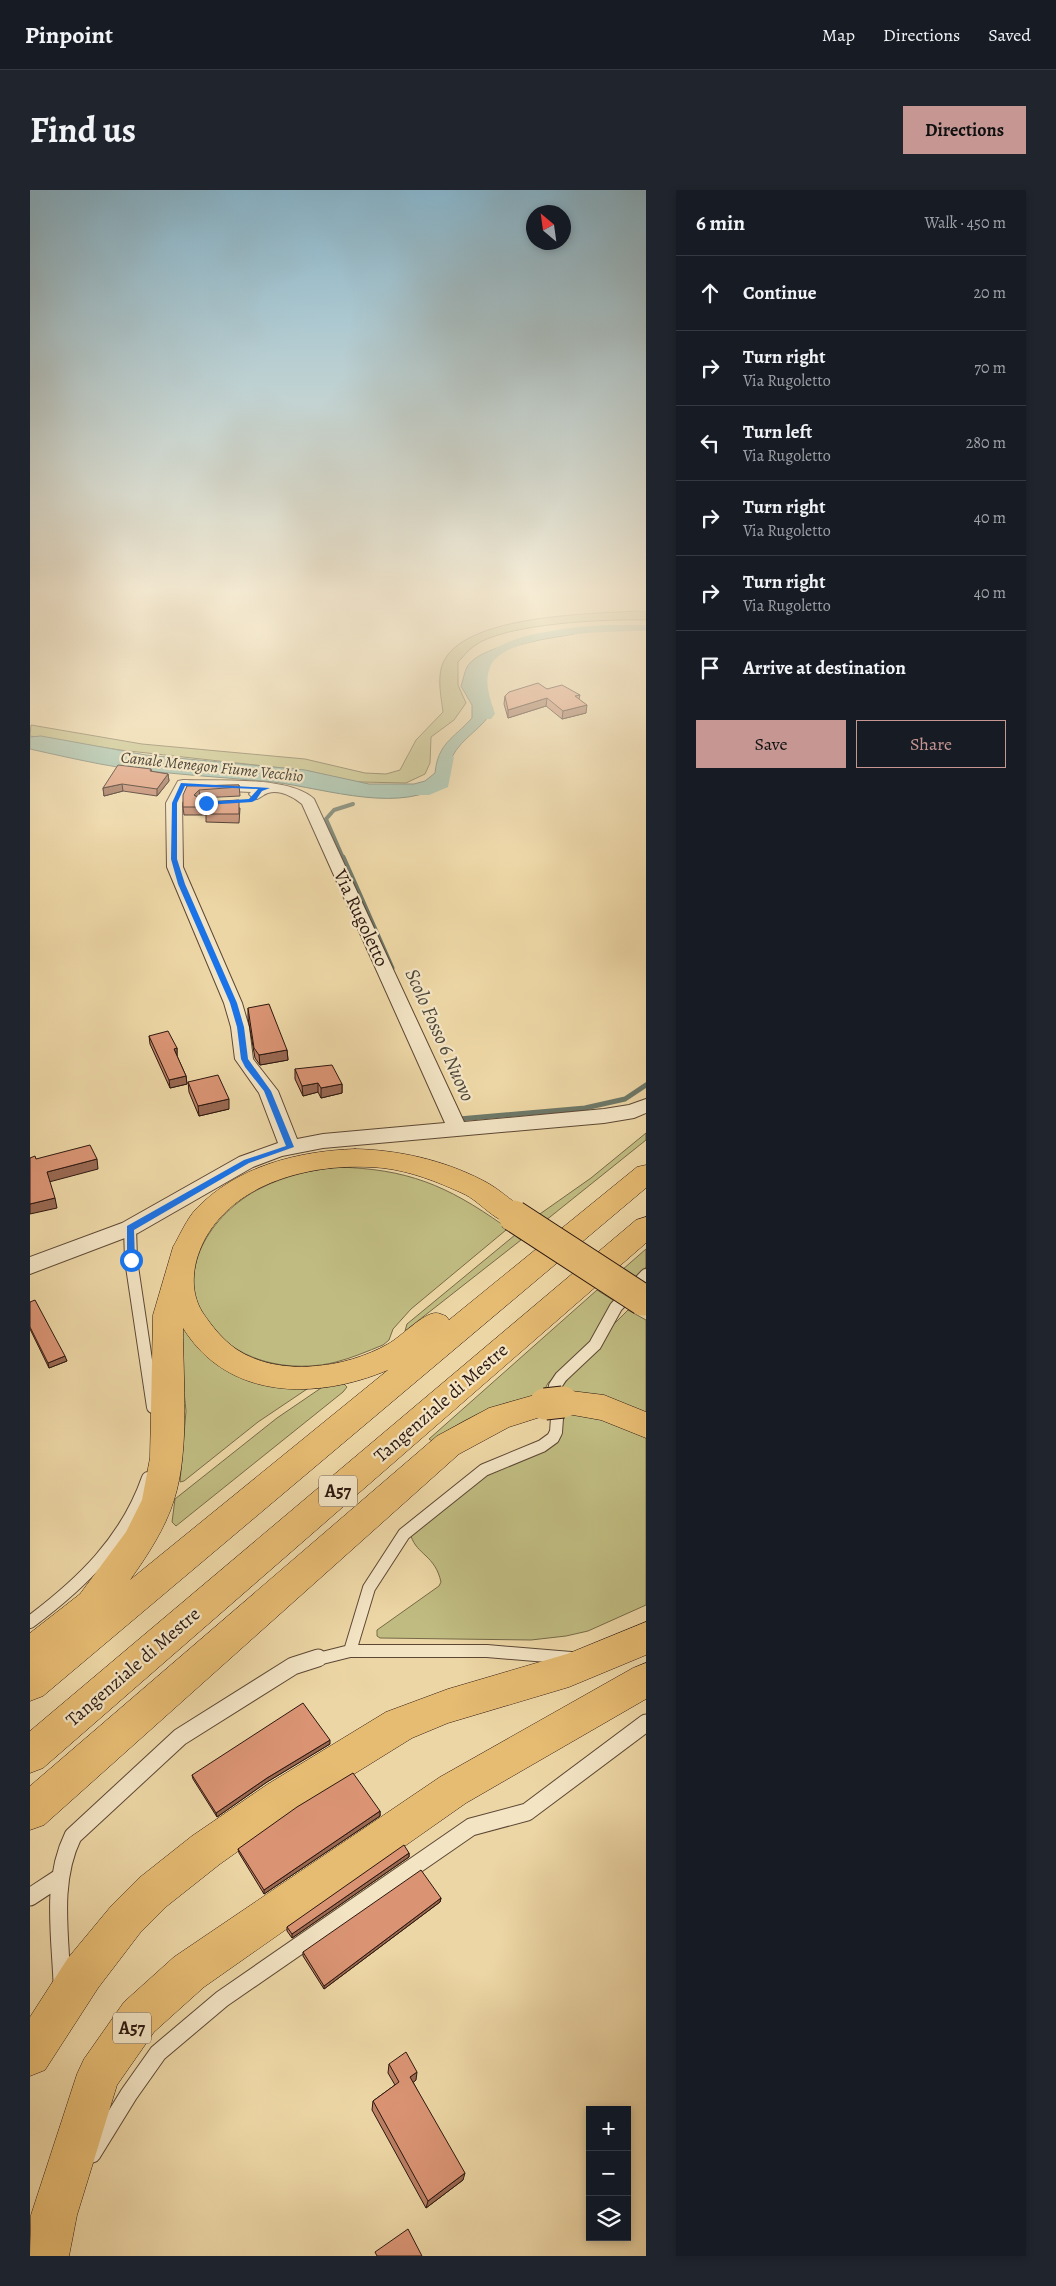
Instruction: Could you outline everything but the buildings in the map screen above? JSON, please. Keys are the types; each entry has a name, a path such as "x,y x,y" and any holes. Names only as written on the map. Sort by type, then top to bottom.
{"highway":[{"name":"A57","path":"30,1655 92,1605 138,1542 158,1500 166,1458 168,1315 178,1273 186,1247 205,1216 232,1192 261,1177 292,1166 323,1159 384,1159 414,1164 474,1187 514,1216 645,1292"},
{"name":"A57","path":"30,1684 646,1174"},
{"name":"Tangenziale di Mestre","path":"30,1755 646,1227"},
{"name":"A57","path":"178,1273 186,1309 199,1333 218,1352 244,1368 277,1377 305,1379 345,1373 393,1355 415,1342 502,1271 535,1265"},
{"name":"A57","path":"30,1811 448,1445 500,1417 554,1403 604,1408 646,1425"},
{"name":"A57","path":"30,2055 83,1972 126,1919 153,1892 206,1850 290,1792 399,1725 448,1706 568,1670 593,1660 639,1660"},
{"name":"A57","path":"46,2256 54,2215 99,2074 139,2017 189,1972 639,1660"}],"street":[{"name":"Via Rugoletto","path":"290,1147 268,1091 244,1059 240,1027 233,1003 182,884 174,859 174,803 183,784 292,791 309,802 457,1129"},
{"path":"222,802 253,800 260,790 268,788"},
{"path":"30,1266 130,1228 246,1162 290,1147 323,1141 604,1116 634,1111 646,1105"}],"lane":[{"path":"130,1228 131,1260 155,1418 154,1427"},
{"path":"350,1651 369,1588 404,1534 484,1470 506,1458 542,1446 553,1438 556,1432 557,1418 552,1401 555,1386 561,1377 596,1345 616,1307 645,1292"},
{"path":"30,1622 82,1581 105,1555 126,1524 146,1487 152,1467"},
{"path":"63,2003 59,1878 62,1859 73,1836 180,1737 293,1666 350,1651 487,1651 593,1660"},
{"path":"54,2215 129,2094 158,2053 222,1998 471,1827 527,1812 646,1723"},
{"path":"33,1891 59,1878"}],"shaded area":[{"path":"440,689 460,689 466,703 454,720 431,737 430,763 425,774 406,783 340,780 309,771 120,750 30,736 31,725 142,744 305,759 365,773 386,774 400,770 416,740 443,712"},
{"path":"646,1133 646,1140 545,1221 537,1216 591,1178"},
{"path":"337,1167 385,1171 425,1182 463,1199 503,1225 502,1227 506,1230 411,1309 393,1329 389,1340 383,1345 323,1365 294,1366 252,1357 217,1336 208,1327 198,1307 194,1286 195,1266 202,1247 226,1213 243,1199 261,1188 298,1174"},
{"path":"515,1235 521,1240 405,1331 407,1324"},
{"path":"646,1249 646,1267 634,1279 622,1270"},
{"path":"597,1290 616,1302 597,1335 548,1383 542,1395 484,1411 458,1424 432,1441 429,1439"},
{"path":"628,1310 646,1320 646,1416 561,1393 563,1385 610,1328"},
{"path":"182,1325 208,1353 342,1382 347,1387 176,1526 172,1522 175,1499 277,1418 321,1388 313,1385 258,1422 184,1481 180,1482 186,1411"},
{"path":"558,1407 631,1427 646,1438 646,1605 588,1631 566,1636 531,1640 380,1638 377,1636 377,1630 439,1586 441,1582 435,1566 417,1547 411,1536 478,1477 548,1449"}],"water":[{"path":"463,689 481,689 493,709 484,722 456,750 444,784 420,795 399,798 352,796 263,781 123,768 30,749 30,737 41,736 146,755 305,770 369,784 414,784 425,781 435,773 439,755 447,742 472,718 472,705"}],"waterway":[{"name":"Canale Menegon Fiume Vecchio","path":"482,689 489,714 487,716"},
{"name":"Canale Menegon Fiume Vecchio","path":"402,792 429,791 443,784 448,757"},
{"name":"Scolo Fosso 6 Nuovo","path":"343,858 326,819 334,810 353,804"},
{"name":"Scolo Fosso 6 Nuovo","path":"343,857 392,968"},
{"name":"Scolo Fosso 6 Nuovo","path":"458,1116 459,1119 585,1108 625,1099 646,1085"}],"route":[{"path":"131,1260 130,1228 246,1162 290,1147 265,1085 251,1071 244,1059 240,1027 233,1003 175,867 174,859 176,826 174,803 183,784 268,788 260,790 253,800 206,803"}]}
